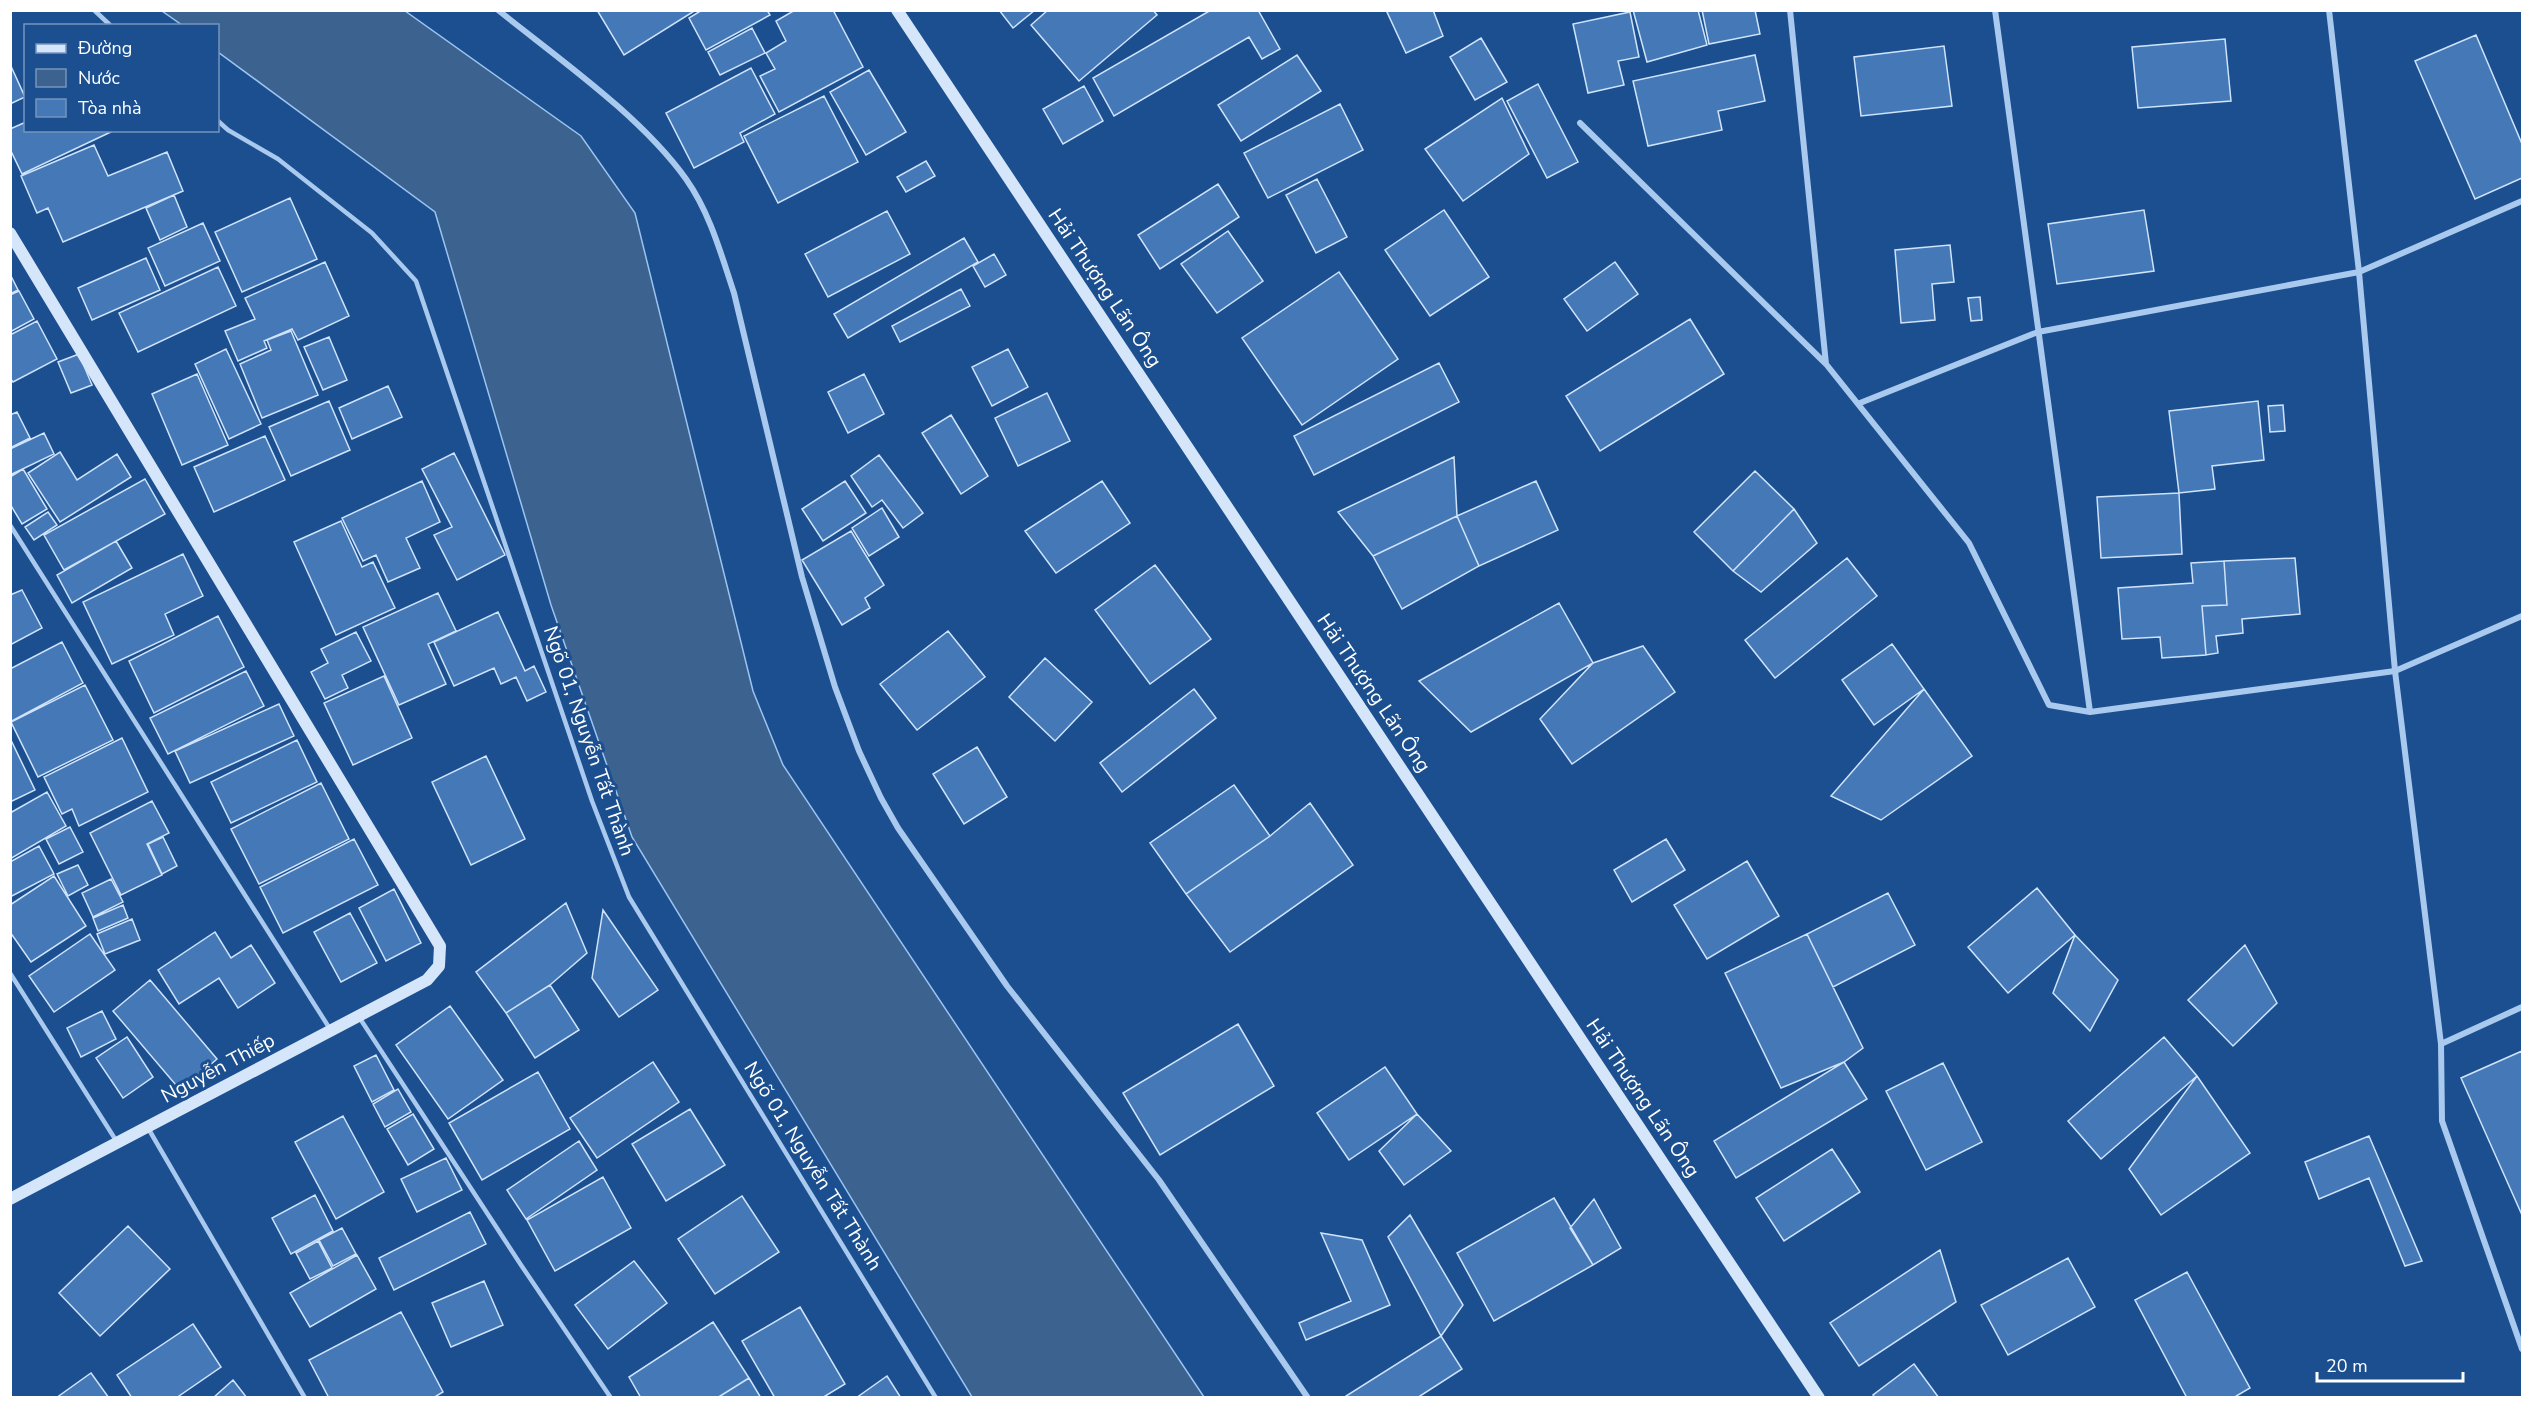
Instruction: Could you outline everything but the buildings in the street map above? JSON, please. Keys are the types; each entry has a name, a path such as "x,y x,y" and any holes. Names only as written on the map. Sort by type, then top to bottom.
{"street":[{"path":"498,10 594,87 649,137 691,188 707,215 734,293 802,577 835,687 859,751 881,798 898,828 1007,986 1159,1180 1308,1398"},
{"name":"Hải Thượng Lãn Ông","path":"897,10 1819,1398"},
{"path":"1790,10 1826,364"},
{"path":"1995,10 2090,712"},
{"path":"2329,10 2359,272 2395,671 2440,1044 2442,1120 2523,1349"},
{"path":"1580,123 1826,364 1860,403 1969,543 2049,705 2090,712 2395,671 2523,616"},
{"path":"1860,403 2038,332 2359,272 2523,201"},
{"name":"Nguyễn Thiếp","path":"10,233 440,946 439,966 427,980 10,1199"},
{"path":"2440,1044 2523,1007"}],"lane":[{"path":"94,10 109,24"},
{"name":"Ngõ 01, Nguyễn Tất Thành","path":"219,122 228,130 278,159 372,233 416,281 592,801 629,897 936,1398"},
{"path":"10,525 330,1029"},
{"path":"10,973 117,1142"},
{"path":"358,1015 520,1265 611,1398"},
{"path":"148,1128 305,1398"}],"water":[{"path":"162,11 405,11 581,136 635,213 753,691 783,765 1204,1397 972,1397 632,837 551,605 435,212 219,53 219,24 181,24"}]}
